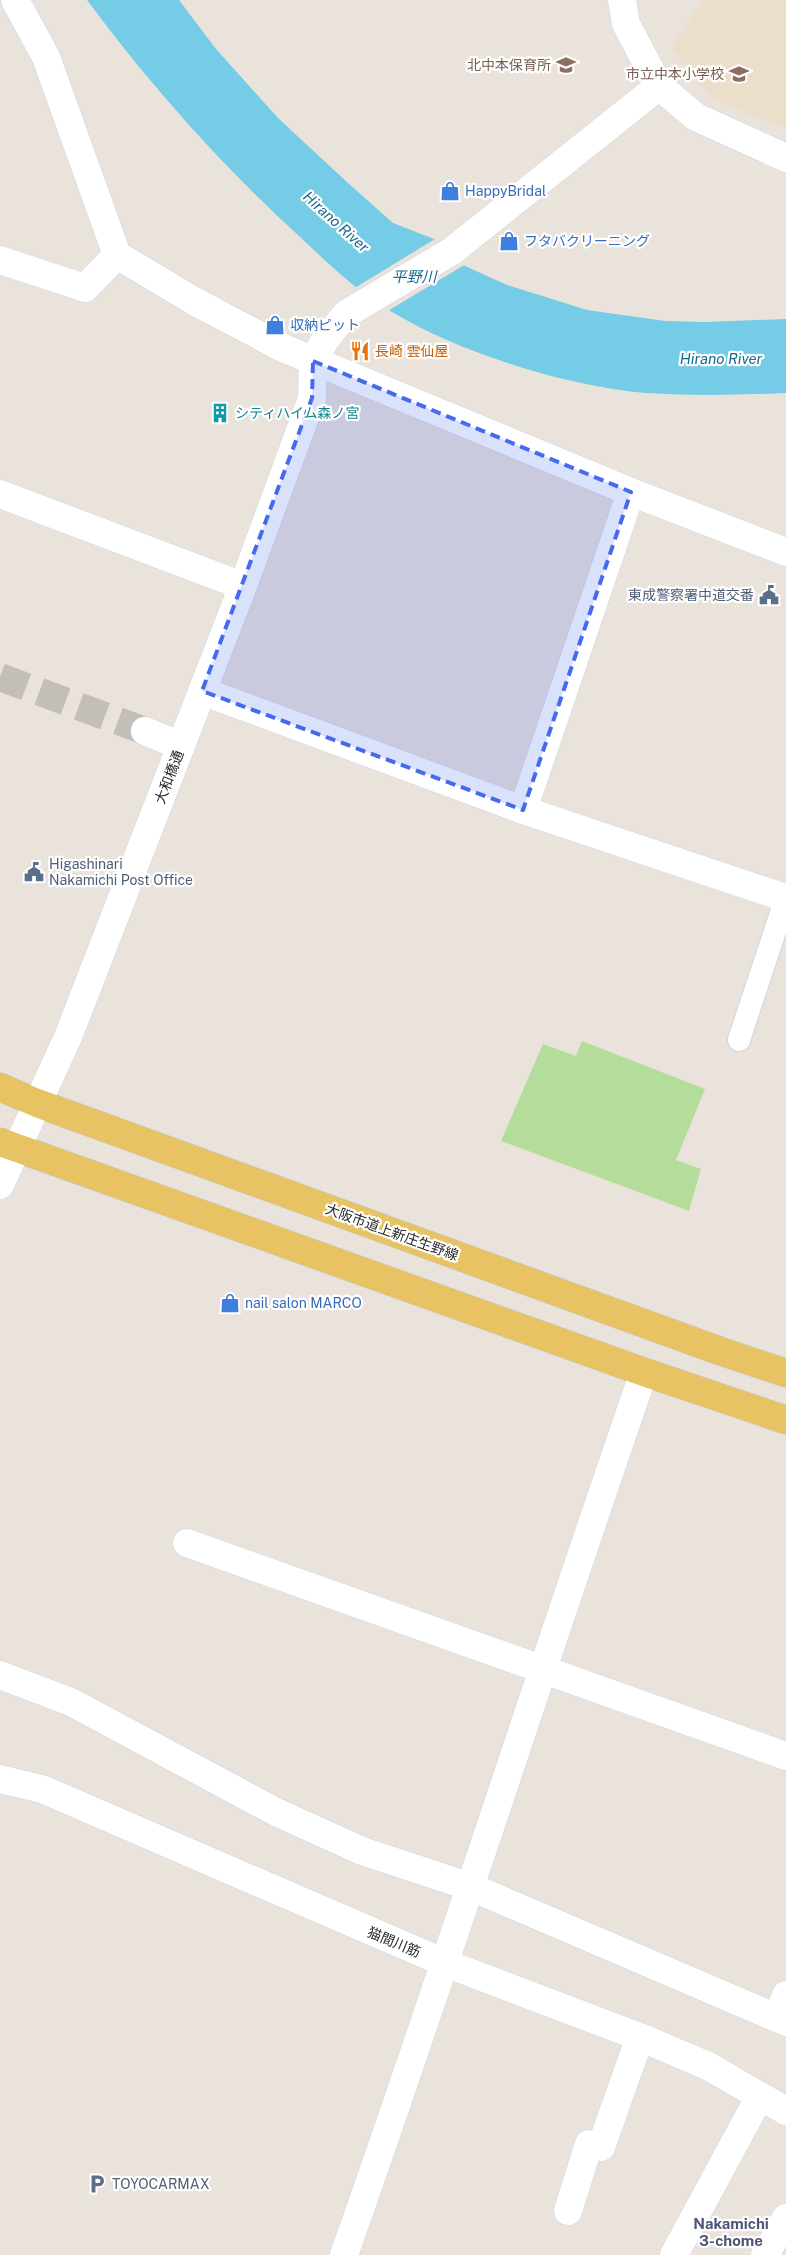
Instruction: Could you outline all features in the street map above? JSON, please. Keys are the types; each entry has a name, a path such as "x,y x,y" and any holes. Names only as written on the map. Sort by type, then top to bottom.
{"main road":[{"name":"大阪市道上新庄生野線","path":"0,1087 37,1103 720,1351 786,1373"},
{"path":"8,1146 644,1372 786,1420"}],"street":[{"path":"15,0 46,57 117,255 194,301 283,348 631,492 786,552"},
{"path":"622,0 626,24 659,86 696,117 786,158"},
{"path":"313,361 325,340 346,314 452,251 659,86"},
{"path":"0,260 85,288 117,255"},
{"name":"大和橋通","path":"0,1185 8,1146 37,1103 68,1037 243,586 312,398 313,361"},
{"path":"523,810 631,492"},
{"path":"0,494 243,586"},
{"path":"202,691 523,810 786,898"},
{"path":"145,731 181,746"},
{"path":"347,2254 471,1887 542,1669 644,1372"},
{"path":"187,1543 786,1756"},
{"path":"0,1675 71,1702 276,1812 362,1851 471,1887 783,2012"},
{"name":"猫間川筋","path":"0,1779 42,1789 445,1963 640,2037 708,2066 786,2111"},
{"path":"568,2211 590,2144 600,2147 640,2037"},
{"path":"674,2255 760,2096"},
{"path":"765,2255 786,2218"}],"lane":[{"path":"739,1040 786,898"}],"highlighted area":[{"path":"313,361 631,492 523,810 202,691 312,398"}],"shaded area":[{"name":"市立中本小学校","path":"702,0 786,0 786,129 712,99 671,48"}],"green space":[{"path":"582,1041 705,1089 676,1160 701,1169 689,1211 501,1141 543,1044 576,1056"}],"water":[{"name":"平野川","path":"87,0 179,0 216,49 278,118 393,223 434,239 465,266 507,285 587,310 665,321 705,322 786,319 786,393 664,394 615,389 582,383 548,375 481,354 419,327 392,312 367,296 344,277 242,182 162,94"}],"pier":[{"path":"435,239 466,264 386,312 353,289"}],"tunnel":[{"path":"0,677 145,731"}],"place":[{"name":"北中本保育所","path":"566,65"},
{"name":"市立中本小学校","path":"739,74"},
{"name":"HappyBridal","path":"450,191"},
{"name":"フタバクリーニング","path":"509,241"},
{"name":"収納ピット","path":"275,325"},
{"name":"長崎 雲仙屋","path":"360,351"},
{"name":"シティハイム森ノ宮","path":"220,413"},
{"name":"東成警察署中道交番","path":"769,595"},
{"name":"Higashinari Nakamichi Post Office","path":"34,872"},
{"name":"nail salon MARCO","path":"230,1303"},
{"name":"TOYOCARMAX","path":"97,2184"}],"district":[{"name":"Nakamichi 3-chome","path":"731,2232"}],"water label":[{"name":"Hirano River","path":"336,222"},
{"name":"Hirano River","path":"721,359"}]}
